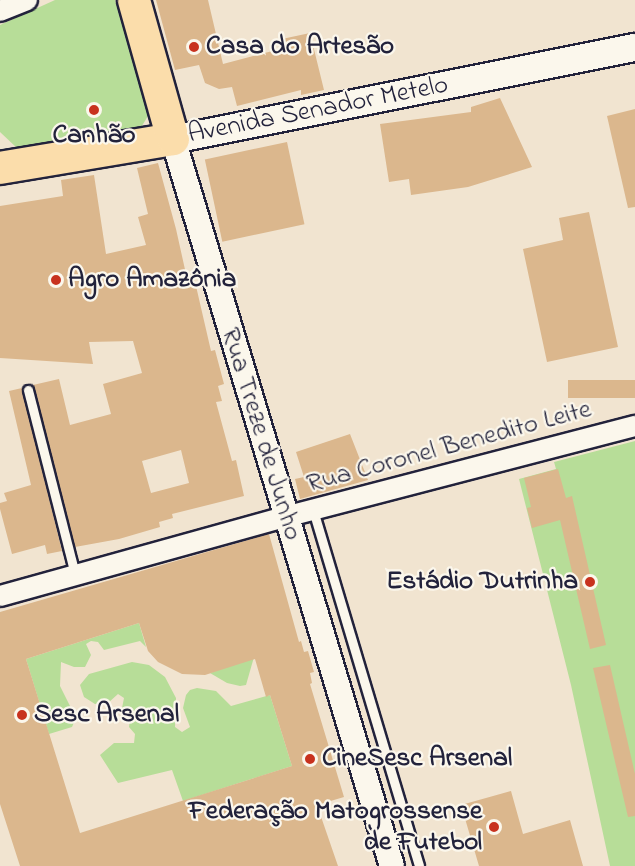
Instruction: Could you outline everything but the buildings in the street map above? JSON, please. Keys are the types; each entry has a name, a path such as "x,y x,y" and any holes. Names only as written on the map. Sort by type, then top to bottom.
{"main road":[{"name":"Rua Treze de Junho","path":"134,0 173,139"},
{"name":"Avenida Senador Metelo","path":"0,168 173,139 635,48"}],"street":[{"path":"0,11 27,0"},
{"name":"Rua Treze de Junho","path":"173,139 392,866"},
{"name":"Rua Coronel Benedito Leite","path":"0,596 285,517 635,426"}],"lane":[{"path":"28,390 75,575"},
{"name":"Rua Treze de Junho","path":"313,510 420,866"}],"green space":[{"path":"55,0 115,0 148,116 140,129 18,149 0,132 0,25"},
{"name":"Estádio Dutrinha","path":"635,441 635,866 610,866 571,685 519,479 556,469 554,462"},
{"path":"139,623 146,647 140,641 104,650 98,642 91,641 86,644 91,655 85,667 74,667 61,662 60,686 76,718 72,727 49,734 26,659"},
{"path":"254,657 246,685 227,683 210,673"},
{"path":"132,662 149,665 165,677 176,698 175,727 182,732 190,727 183,708 186,695 190,690 197,688 216,691 231,706 270,695 292,766 183,801 172,770 118,783 100,755 114,743 134,743 135,734 129,727 130,719 122,708 124,698 118,694 108,703 95,704 84,697 80,685 89,674"}],"place":[{"name":"Casa do Artesão","path":"194,47"},
{"name":"Canhão","path":"94,110"},
{"name":"Agro Amazônia","path":"56,280"},
{"name":"Estádio Dutrinha","path":"590,582"},
{"name":"Sesc Arsenal","path":"22,715"},
{"name":"CineSesc Arsenal","path":"310,759"},
{"name":"Federação Matogrossense de Futebol","path":"494,827"}]}
